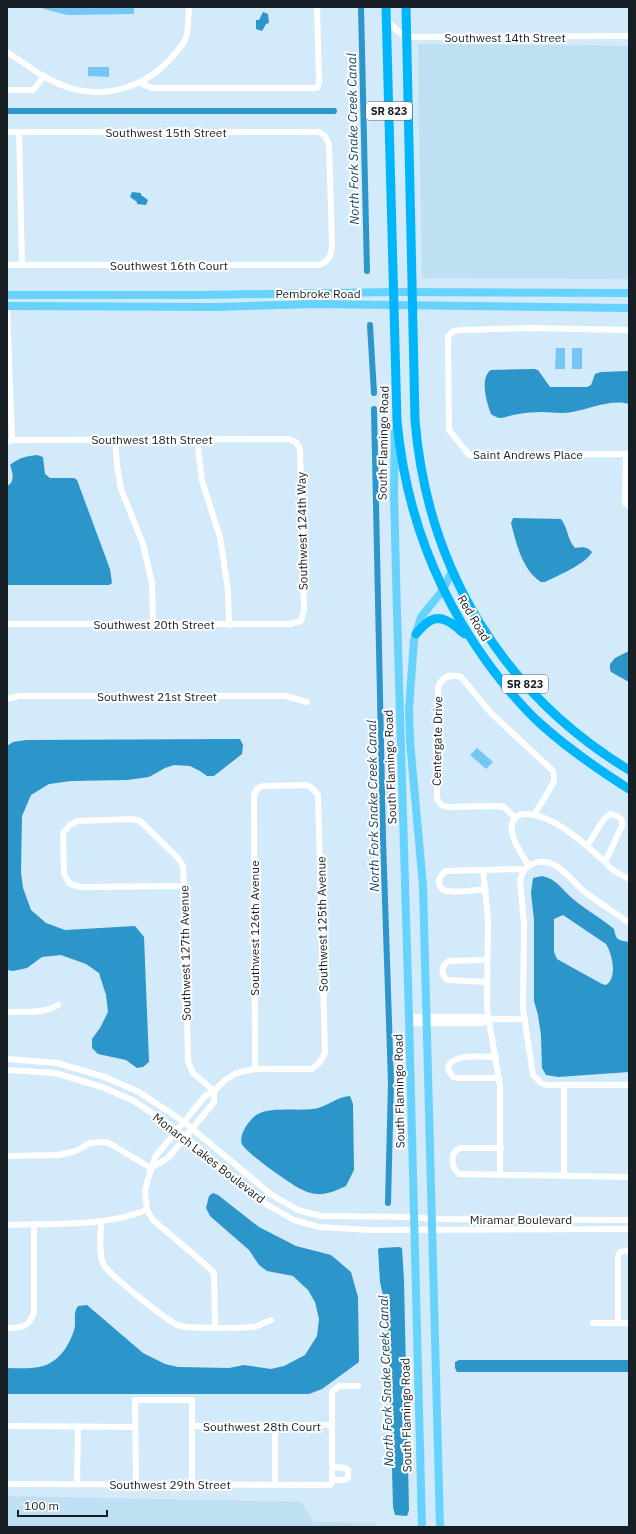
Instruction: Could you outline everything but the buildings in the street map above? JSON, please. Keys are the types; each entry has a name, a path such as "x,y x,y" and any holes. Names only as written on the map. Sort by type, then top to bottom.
{"highway":[{"name":"South Flamingo Road","path":"386,7 396,401"},
{"name":"SR 823","path":"406,7 412,306"},
{"name":"Red Road","path":"412,306 414,420 421,474 437,534 452,571 488,638 512,670 552,713 602,754 629,770"},
{"name":"Red Road","path":"396,401 404,476 422,538 443,590 471,638 501,681 543,726 592,766 629,789"},
{"path":"416,634 423,624 431,619 440,618 448,621 471,638"}],"main road":[{"name":"Pembroke Road","path":"7,295 394,292 629,293"},
{"name":"Pembroke Road","path":"7,306 217,307 314,304 629,308"},
{"name":"South Flamingo Road","path":"396,401 394,494 422,1527"},
{"name":"South Flamingo Road","path":"440,1527 428,1020 423,886 410,741 410,678 414,640 421,618 443,590 452,571"}],"street":[{"path":"7,52 44,76 72,88 89,91 115,91 124,89 140,83 165,65 182,45 186,38 188,7"},
{"path":"140,83 148,88 318,87 317,7"},
{"path":"386,20 398,32 407,36"},
{"name":"Southwest 14th Street","path":"407,36 629,36"},
{"path":"7,90 32,90 44,76"},
{"name":"Southwest 15th Street","path":"7,132 315,132 325,136 328,140 332,244 329,260"},
{"path":"19,132 22,265"},
{"name":"Southwest 16th Court","path":"7,265 185,266 319,264 329,260"},
{"path":"161,295 161,307"},
{"path":"7,306 10,441"},
{"name":"Saint Andrews Place","path":"629,330 529,328 471,330 453,331 448,337 449,430 469,455 626,454 625,503 629,506"},
{"path":"115,439 121,489 143,544 152,583 153,624"},
{"name":"Southwest 18th Street","path":"10,441 115,439 288,439 296,442"},
{"path":"197,439 202,481 220,537 228,590 229,625"},
{"name":"Southwest 124th Way","path":"296,442 300,449 304,610 301,621"},
{"name":"Southwest 20th Street","path":"7,624 229,625 290,624 301,621"},
{"name":"Centergate Drive","path":"515,818 504,807 444,807 440,804 437,798 438,687 440,682 446,676 454,675 461,677 491,713 553,771 554,782 534,815"},
{"name":"Southwest 21st Street","path":"7,699 19,696 286,696 306,702"},
{"name":"Southwest 126th Avenue","path":"255,1069 254,794 258,788 263,786 307,785 312,788"},
{"name":"Southwest 125th Avenue","path":"255,1069 312,1069 320,1062 325,1053 318,794 312,788"},
{"path":"526,868 512,836 512,822 515,818 524,814 534,815 553,822 587,846 613,870 629,879"},
{"path":"587,846 604,819 610,814 617,816 622,820 622,826 605,862"},
{"name":"Southwest 127th Avenue","path":"184,886 81,887 70,884 64,874 63,833 70,825 77,821 132,819 140,821 178,858 183,866 184,886 188,1061 193,1073 214,1091"},
{"path":"486,889 450,891 441,888 439,883 442,874 445,871 519,869 526,868 538,862 546,862 553,864 585,892 628,921"},
{"path":"526,868 520,880 524,924 523,979 525,1019 533,1075 541,1083 547,1085 629,1085"},
{"path":"483,870 488,919 488,1009 499,1078 500,1174"},
{"path":"487,960 449,961 444,964 442,969 442,973 447,980 487,982"},
{"path":"7,1012 40,1011 52,1009 58,1005"},
{"path":"409,1020 465,1020 482,1017 490,1020 525,1019"},
{"path":"496,1057 459,1057 449,1063 448,1070 453,1077 457,1078 499,1078"},
{"name":"Monarch Lakes Boulevard","path":"7,1060 57,1063 105,1077 139,1092 184,1122 272,1195 298,1210 321,1216 414,1217"},
{"path":"215,1327 214,1273 153,1220 146,1210 145,1192 155,1158 205,1096 214,1091 236,1073 255,1069"},
{"name":"Monarch Lakes Boulevard","path":"7,1070 55,1073 102,1087 134,1101 177,1130 266,1204 294,1220 319,1227 348,1230 414,1230"},
{"path":"564,1085 564,1176"},
{"path":"152,1168 168,1158 214,1102 214,1091"},
{"path":"7,1156 58,1155 76,1151 90,1143 107,1142 152,1168"},
{"path":"500,1148 460,1148 453,1155 452,1164 459,1174 629,1176"},
{"path":"7,1225 101,1222 130,1216 146,1210"},
{"name":"Miramar Boulevard","path":"414,1217 432,1219 629,1220"},
{"path":"101,1222 101,1254 103,1264 116,1277 169,1320 181,1326 215,1327 256,1326 271,1320"},
{"path":"7,1328 20,1328 31,1321 34,1312 34,1224"},
{"name":"Miramar Boulevard","path":"414,1230 629,1229"},
{"path":"618,1323 618,1256 620,1252 629,1250"},
{"path":"593,1323 629,1323"},
{"path":"332,1482 332,1392 339,1386 358,1386"},
{"path":"136,1484 135,1400 192,1400 192,1484"},
{"name":"Southwest 28th Court","path":"193,1426 332,1425"},
{"path":"7,1426 135,1427"},
{"path":"78,1426 78,1484"},
{"path":"275,1426 275,1485"},
{"name":"Southwest 29th Street","path":"7,1484 275,1485 332,1482 346,1479 348,1470 345,1468 333,1467"}],"shaded area":[{"path":"37,7 134,7 134,14 67,15"},
{"path":"263,12 268,14 269,23 266,24 262,31 256,29 256,20 259,20"},
{"path":"418,44 629,46 629,279 422,278"},
{"path":"88,67 109,67 109,77 88,76"},
{"path":"132,192 141,193 141,195 148,200 146,205 137,204 137,202 130,197"},
{"path":"556,348 565,348 565,369 555,369"},
{"path":"572,348 582,348 582,369 572,369"},
{"path":"491,370 538,370 550,387 587,387 591,385 595,374 601,372 629,371 629,404 615,403 600,405 568,413 531,412 502,418 491,414 485,391 485,379 487,374"},
{"path":"37,455 43,457 45,474 50,478 74,478 77,480 110,569 112,583 109,585 7,585 7,486 10,484 13,477 10,465 23,458"},
{"path":"513,518 561,519 572,545 575,548 582,547 592,552 584,561 571,569 545,582 541,582 534,577 524,563 511,523"},
{"path":"629,651 629,682 611,672 610,664 615,658"},
{"path":"240,739 243,745 242,754 214,776 207,776 190,766 174,765 149,777 127,780 71,781 49,784 31,795 22,816 21,872 23,888 31,910 46,923 65,930 135,926 144,937 149,1062 143,1067 137,1068 126,1060 98,1054 92,1048 92,1039 100,1028 108,1012 106,995 99,973 86,964 61,955 42,957 27,968 13,971 7,970 7,746 13,742 26,740"},
{"path":"477,748 493,762 486,769 470,755"},
{"path":"542,876 552,880 569,896 614,929 618,939 629,942 629,1072 558,1077 546,1075 542,1068 541,1035 534,1001 534,920 531,893 533,878","holes":["563,915 606,944 613,965 612,977 610,982 606,985 557,959 554,952 554,919"]},
{"path":"350,1096 353,1104 354,1170 346,1186 343,1188 324,1194 304,1191 267,1167 242,1144 241,1140 243,1132 252,1119 258,1114 277,1110 313,1109 340,1098"},
{"path":"213,1193 218,1195 259,1227 296,1246 331,1255 351,1272 358,1297 359,1362 322,1389 309,1394 7,1394 7,1368 39,1367 51,1362 61,1354 72,1336 75,1327 75,1312 78,1306 87,1305 143,1353 165,1364 178,1367 229,1368 244,1365 271,1369 284,1366 305,1355 317,1336 319,1319 315,1302 308,1290 293,1276 267,1271 259,1265 249,1250 210,1216 206,1208 209,1196"},
{"path":"402,1248 404,1280 409,1510 407,1516 395,1515 393,1507 389,1354 385,1304 380,1282 378,1249"},
{"path":"459,1360 629,1360 629,1372 457,1372 455,1362"},
{"path":"7,1496 301,1502 314,1522 375,1523 375,1527 7,1527"}],"waterway":[{"name":"North Fork Snake Creek Canal","path":"361,7 367,271"},
{"path":"7,111 334,111"},
{"name":"North Fork Snake Creek Canal","path":"370,325 374,393"},
{"name":"North Fork Snake Creek Canal","path":"374,409 383,839 391,1083 388,1203"}]}
